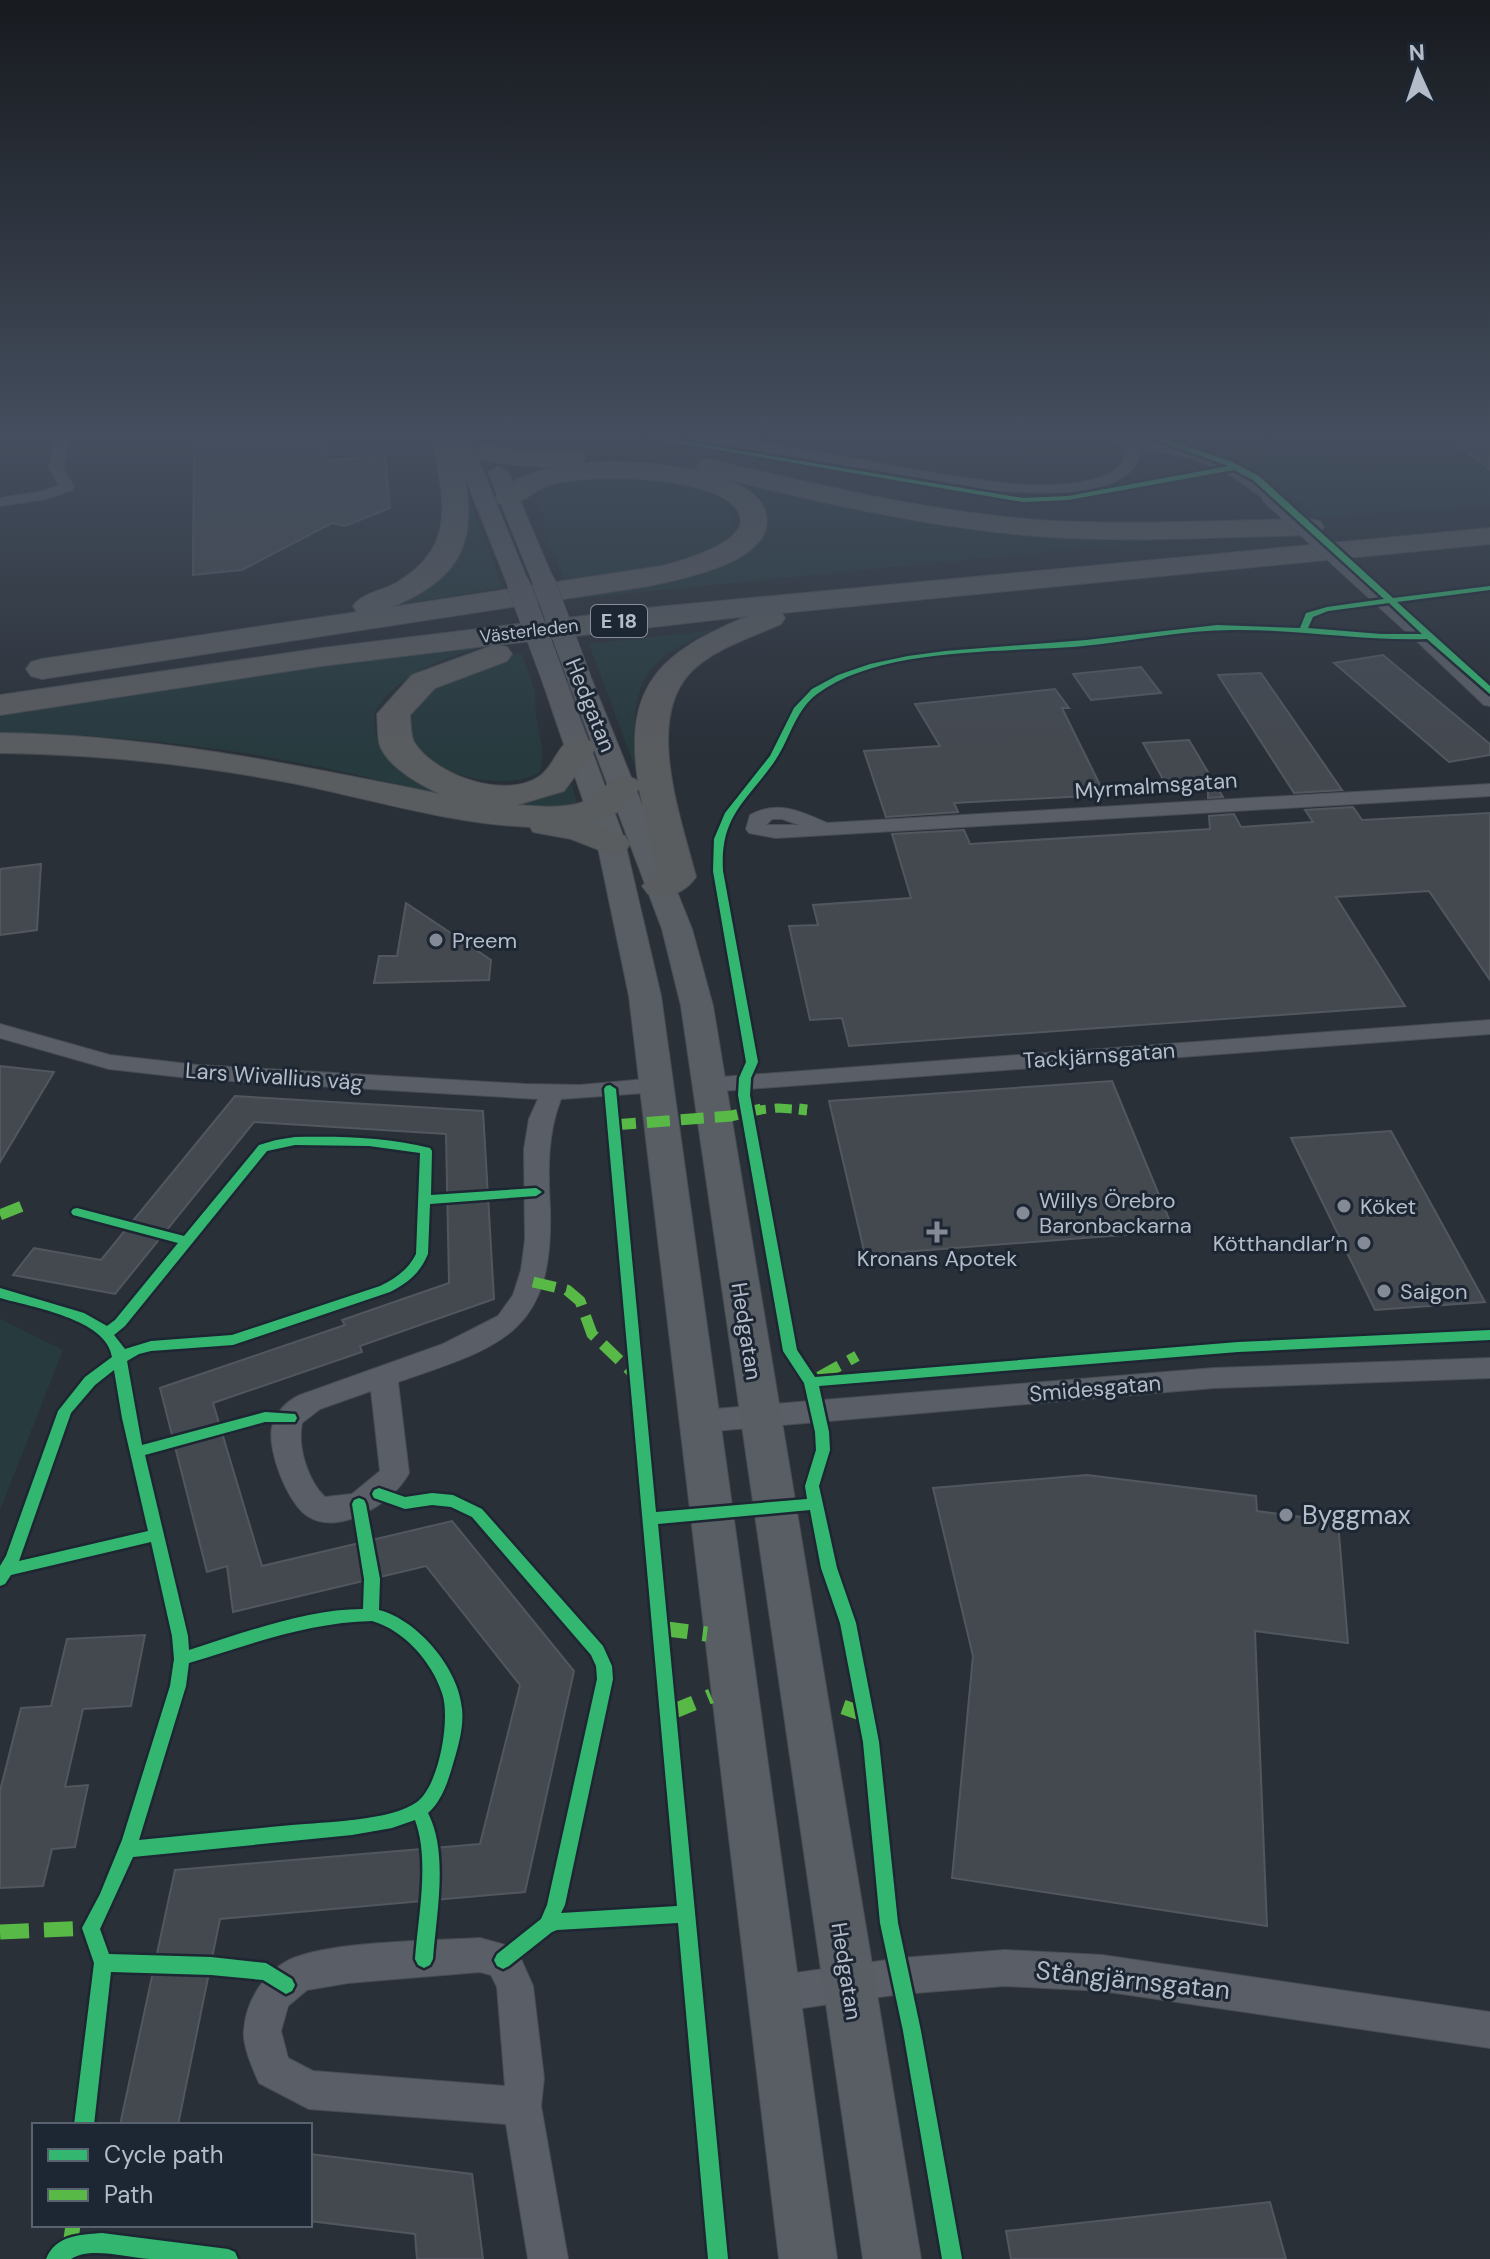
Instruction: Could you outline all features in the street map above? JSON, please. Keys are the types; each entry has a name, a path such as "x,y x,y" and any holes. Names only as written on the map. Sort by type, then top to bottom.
{"highway":[{"name":"E 18","path":"289,630 393,596 421,580 442,562 452,541"},
{"name":"E 18","path":"0,676 673,572 731,551 742,541"},
{"name":"Västerleden","path":"0,685 467,620 824,581 1238,541"},
{"name":"Västerleden","path":"0,705 219,671 519,632 942,587 1436,541"},
{"name":"E 18","path":"579,748 572,767 546,788 505,797 478,794 422,773 394,746 390,732 392,715 403,698 434,676 473,659 524,647 1240,561"},
{"name":"E 18","path":"661,886 677,877 650,732 656,700 669,676 690,657 720,639 770,618"},
{"path":"0,743 89,746 181,755 269,769 455,807 512,814 519,821 580,830 611,819"}],"main road":[{"name":"Hedgatan","path":"509,541 519,586 568,681 579,748 611,819 661,886 683,950 697,1006 892,2259"},
{"name":"Hedgatan","path":"525,541 544,583 568,681 611,819 645,996 808,2259"},
{"path":"658,1085 708,1085"}],"street":[{"path":"1319,541 1490,701"},
{"name":"Myrmalmsgatan","path":"824,829 1490,790"},
{"name":"Tackjärnsgatan","path":"708,1085 1490,1027"},
{"name":"Lars Wivallius väg","path":"0,1031 109,1062 146,1068 553,1091 658,1085"},
{"path":"383,1374 395,1473 379,1494 350,1508 319,1509 300,1492 285,1434 290,1418 304,1405 383,1374 478,1341 505,1326 521,1305 535,1278 539,1251 534,1157 544,1106 553,1091"},
{"name":"Smidesgatan","path":"702,1421 1214,1378 1490,1368"},
{"path":"522,2106 309,2090 272,2070 262,2031 273,1995 299,1974 348,1965 480,1955 503,1960 515,1986 525,2078 522,2106 548,2259"},
{"name":"Stångjärnsgatan","path":"774,1994 901,1976 1005,1968 1102,1973 1490,2030"}],"green space":[{"path":"442,541 485,541 503,587 374,609 434,577"},
{"path":"546,541 723,541 692,559 661,567 565,579"},
{"path":"760,541 1150,541 572,599 569,593 730,562"},
{"path":"715,630 683,644 660,660 645,678 635,719 648,802 589,644"},
{"path":"501,641 430,665 399,684 374,713 376,736 389,760 424,784 552,795 571,784 578,805 548,807 489,803 302,763 173,744 87,736 0,733 0,714 146,689"},
{"path":"521,653 535,691 543,752 540,772 523,779 477,779 433,763 416,749 407,732 408,711 414,701 458,674"},
{"path":"0,1319 63,1350 0,1510"}],"building":[{"path":"193,541 297,541 242,570 193,575"},
{"path":"1383,655 1490,744 1490,755 1449,762 1334,663"},
{"path":"1141,667 1161,693 1091,700 1073,674"},
{"path":"1261,673 1342,790 1294,793 1218,675"},
{"path":"1055,689 1069,708 1062,708 1105,795 954,803 958,812 886,817 864,751 940,746 915,704"},
{"path":"1189,740 1223,797 1208,798 1208,789 1170,792 1143,743"},
{"path":"1353,807 1362,820 1490,813 1490,980 1429,891 1336,897 1405,1006 849,1046 842,1018 810,1020 789,926 818,925 813,905 911,898 892,834 964,830 970,844 1210,829 1209,816 1234,814 1241,827 1313,822 1305,810"},
{"path":"41,864 37,930 0,935 0,869"},
{"path":"406,903 491,960 489,980 374,983 379,956 397,956"},
{"path":"0,1066 54,1072 0,1162"},
{"path":"1112,1081 1174,1231 865,1255 829,1101"},
{"path":"235,1096 483,1111 494,1299 360,1346 362,1352 213,1403 262,1566 452,1521 574,1671 525,1892 220,1919 178,2123 120,2123 175,1870 480,1844 520,1685 426,1566 233,1612 227,1566 207,1572 160,1388 345,1325 342,1320 449,1283 446,1134 254,1122 115,1294 13,1275 34,1248 101,1260"},
{"path":"1391,1131 1485,1302 1375,1310 1291,1138"},
{"path":"1087,1475 1256,1496 1257,1511 1338,1522 1348,1643 1255,1631 1267,1926 952,1878 973,1656 933,1488"},
{"path":"145,1635 131,1706 83,1709 65,1787 88,1785 75,1847 52,1849 43,1886 0,1888 0,1791 21,1708 51,1706 67,1639"},
{"path":"312,2154 472,2174 483,2259 417,2259 415,2234 312,2221"},
{"path":"1270,2202 1286,2259 1011,2259 1006,2231"}],"marked path":[{"path":"613,1125 731,1116 769,1108 807,1110"},
{"path":"0,1215 22,1206"},
{"path":"533,1282 567,1290 580,1301 592,1334 636,1376"},
{"path":"819,1377 857,1356"},
{"path":"659,1628 707,1634"},
{"path":"667,1714 711,1696"},
{"path":"843,1707 866,1715"},
{"path":"0,1932 91,1928"},
{"path":"70,2246 73,2227"}],"cycle path":[{"path":"1326,541 1490,691"},
{"path":"1303,631 1309,615 1327,609 1490,588"},
{"path":"952,2259 912,2031 889,1923 871,1742 848,1623 829,1568 812,1486 823,1450 822,1432 811,1382 790,1351 744,1095 745,1078 752,1062 718,871 717,854 723,825 774,757 793,717 806,699 841,676 873,666 908,658 1217,628 1429,636"},
{"path":"610,1089 718,2259"},
{"path":"0,1580 13,1557 65,1411 90,1381 135,1350 233,1340 385,1289 402,1279 412,1271 422,1254 426,1151 393,1145 318,1140 263,1148 120,1323 106,1334"},
{"path":"424,1200 536,1192"},
{"path":"77,1212 187,1241"},
{"path":"0,1293 79,1316 101,1328 118,1349 129,1418 180,1636 182,1659 178,1686 151,1779 119,1870 91,1928 103,1963 84,2123"},
{"path":"811,1382 1238,1347 1490,1335"},
{"path":"137,1452 265,1417 290,1418"},
{"path":"379,1494 405,1503 432,1499 453,1501 477,1513 597,1651 604,1666 605,1679 556,1905 547,1925"},
{"path":"359,1504 372,1579 371,1615"},
{"path":"649,1519 816,1504"},
{"path":"6,1570 156,1535"},
{"path":"129,1849 352,1827 403,1817 427,1804 438,1785 447,1756 455,1714 450,1691 424,1648 386,1619 372,1615 330,1618 277,1630 182,1659"},
{"path":"418,1810 425,1823 430,1860 424,1959"},
{"path":"503,1960 547,1925 557,1922 686,1914"},
{"path":"103,1963 211,1966 266,1972 286,1985"},
{"path":"56,2259 70,2246 102,2243 228,2259"}],"place":[{"name":"Preem","path":"436,940"},
{"name":"Köket","path":"1344,1206"},
{"name":"Willys Örebro Baronbackarna","path":"1023,1213"},
{"name":"Kronans Apotek","path":"937,1232"},
{"name":"Kötthandlar’n","path":"1364,1243"},
{"name":"Saigon","path":"1384,1291"},
{"name":"Byggmax","path":"1286,1515"}]}
